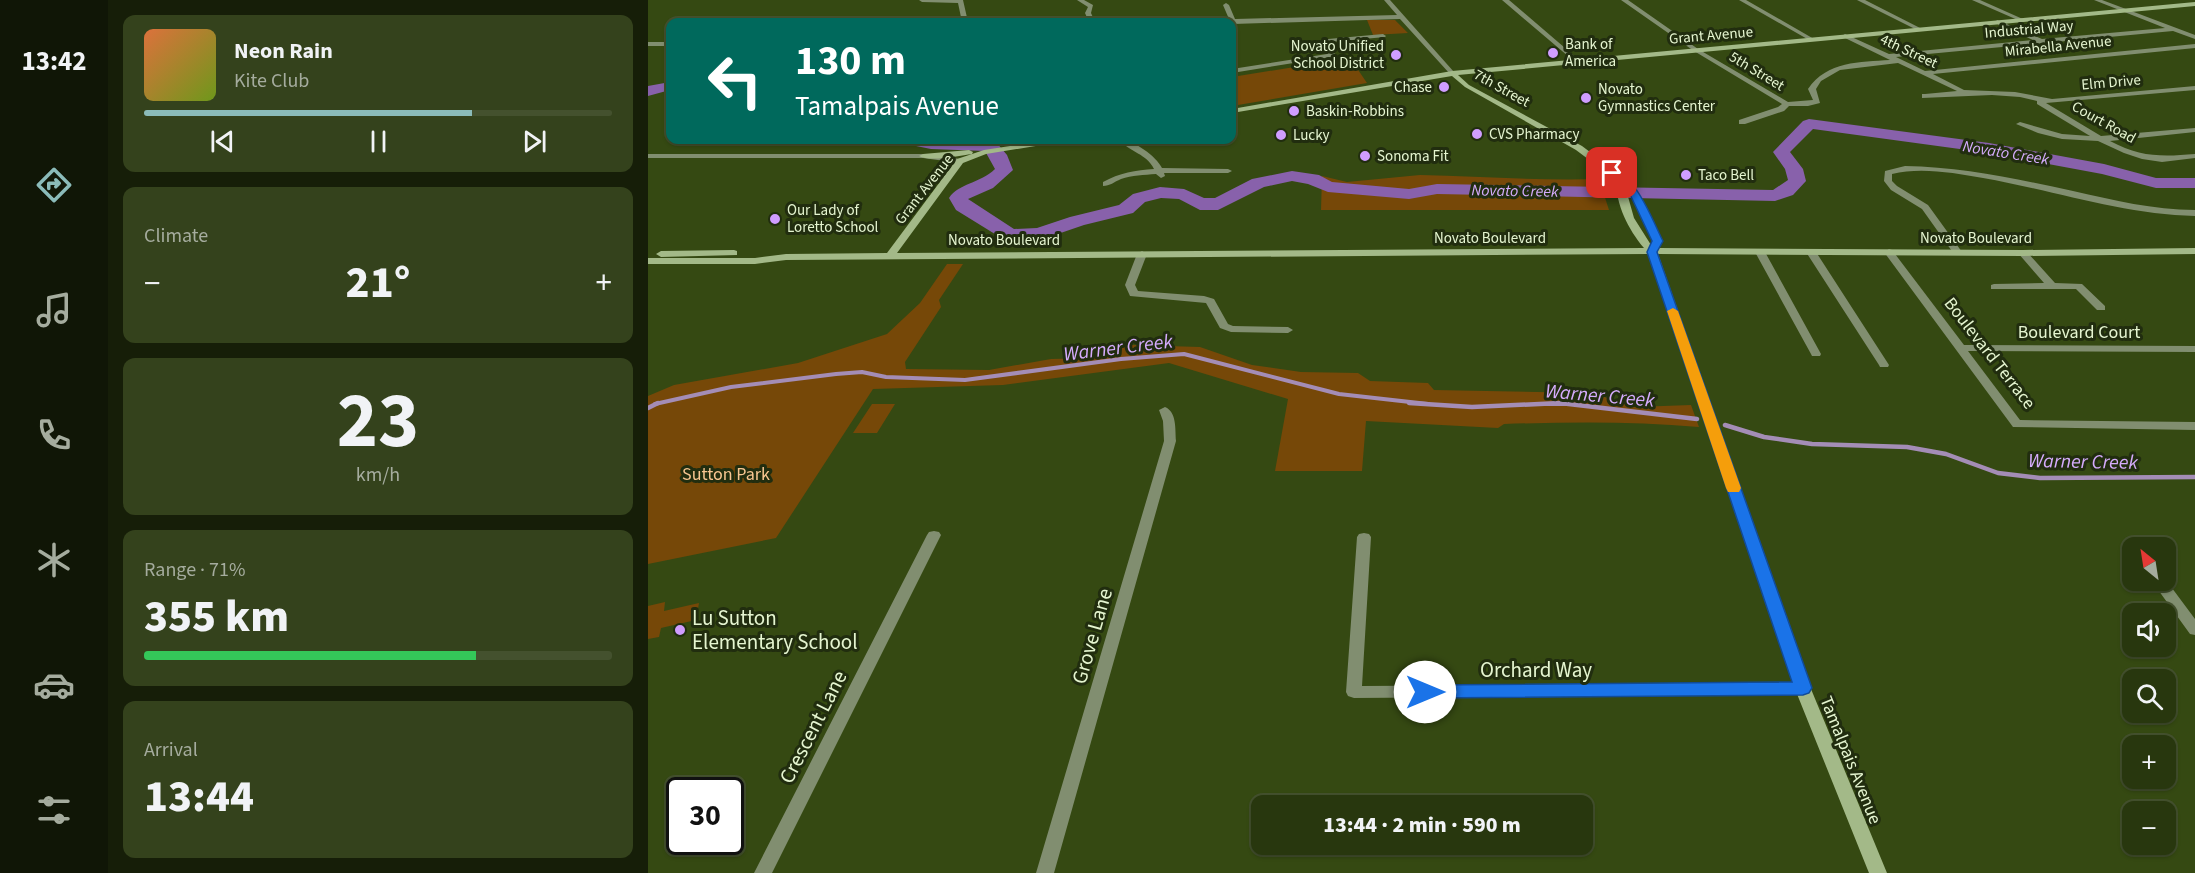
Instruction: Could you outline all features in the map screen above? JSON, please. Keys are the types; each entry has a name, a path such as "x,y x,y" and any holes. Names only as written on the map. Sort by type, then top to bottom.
{"street":[{"path":"922,0 961,1 964,18"},
{"path":"1080,0 1091,6 1088,13 1090,18"},
{"name":"7th Street","path":"1387,0 1452,74 1467,86 1592,156 1620,184 1636,234 1652,252 1658,241 1640,202 1631,187 1620,184"},
{"path":"1505,0 1577,61"},
{"name":"5th Street","path":"1624,0 1696,50 1787,104"},
{"path":"1742,0 1811,39"},
{"path":"1860,0 1921,30"},
{"path":"1976,0 2022,20"},
{"path":"2097,0 2195,37"},
{"path":"2178,0 2193,5"},
{"path":"1226,4 1231,18"},
{"name":"Grant Avenue","path":"1236,110 1452,74 2193,5"},
{"path":"1236,22 1402,17"},
{"path":"1997,22 2041,41"},
{"name":"Industrial Way","path":"1887,56 2173,29"},
{"path":"1236,70 1329,56 1332,53 1326,42 1330,40 1383,36"},
{"name":"4th Street","path":"1845,36 1962,91"},
{"path":"648,44 666,44"},
{"name":"Mirabella Avenue","path":"1924,73 2195,46"},
{"path":"1742,122 1781,109 1787,104 1808,104 1816,101 1812,89 1815,82 1830,72 1845,67 1898,61"},
{"name":"Elm Drive","path":"1925,96 1962,91 2030,97 2195,83"},
{"name":"Elm Drive","path":"2030,97 2039,101 2195,88"},
{"name":"Court Road","path":"2039,101 2103,139 2146,158 2160,160 2195,156"},
{"path":"2020,124 2049,135 2103,139 2195,130"},
{"name":"Grant Avenue","path":"890,256 960,161 987,151 1034,144"},
{"path":"1127,144 1151,156 1160,173"},
{"path":"648,156 923,156 987,151"},
{"path":"923,156 960,161"},
{"path":"1957,252 1924,207 1894,188 1888,181 1888,172 1895,168 1908,167 1934,169 2053,188 2144,210 2195,213"},
{"path":"1106,184 1111,179 1160,173 1228,171"},
{"name":"Novato Boulevard","path":"648,261 754,261 786,257 1142,254 2195,251"},
{"name":"Tamalpais Avenue","path":"1652,252 1803,688 1878,873"},
{"path":"1760,252 1816,354"},
{"path":"1811,252 1884,365"},
{"name":"Boulevard Terrace","path":"1890,252 2017,424 2195,426"},
{"name":"Novato Boulevard","path":"648,256 763,253 786,257"},
{"path":"2023,253 2052,286"},
{"path":"1142,254 1130,285 1134,294 1200,298 1210,301 1224,326 1231,329 1288,330"},
{"path":"1994,287 2079,286 2101,308"},
{"name":"Boulevard Court","path":"1962,348 2195,349"},
{"name":"Grove Lane","path":"1045,873 1170,441 1169,421 1165,410"},
{"name":"Crescent Lane","path":"763,873 934,535"},
{"name":"Orchard Way","path":"1364,537 1354,692 1803,688"},
{"path":"2166,591 2195,630"}],"green space":[{"path":"1367,20 1395,20 1408,33 1373,35"},
{"path":"1350,58 1367,83 1236,105 1236,76"},
{"path":"1420,175 1599,179 1609,210 1321,210 1322,176 1347,182"},
{"name":"Sutton Park","path":"947,264 963,264 939,300 941,307 905,362 906,369 989,370 1051,359 1092,358 1099,344 1200,347 1252,365 1301,372 1358,373 1370,381 1428,383 1434,390 1592,393 1635,407 1691,405 1699,427 1577,422 1504,424 1498,428 1366,421 1362,471 1275,471 1288,399 1169,363 1003,385 873,389 776,538 648,564 648,396 674,385 798,363 887,334 920,303"},
{"path":"872,404 895,404 877,433 853,433"},
{"path":"665,602 664,611 699,603 696,620 661,628 659,637 648,639 648,606"}],"waterway":[{"name":"Novato Creek","path":"648,91 666,87"},
{"name":"Novato Creek","path":"931,144 990,146 998,155 1004,170 984,186 967,191 958,198 963,206 1010,235 1039,234 1077,221 1126,209 1139,198 1160,192 1184,194 1200,204 1218,204 1258,183 1292,176 1313,179 1328,187 1409,194 1437,189 1775,196 1787,191 1797,181 1794,169 1781,152 1809,124 1989,148 2104,169 2156,183 2195,183"},
{"name":"Warner Creek","path":"657,404 731,387 836,374 862,372 886,377 965,380 1121,359 1184,354 1339,394 1428,404"},
{"name":"Warner Creek","path":"1409,403 1472,407 1538,404"},
{"name":"Warner Creek","path":"648,408 657,404"},
{"name":"Warner Creek","path":"1538,404 1569,404"},
{"name":"Warner Creek","path":"1538,404 1569,404"},
{"name":"Warner Creek","path":"1569,404 1697,419"},
{"name":"Warner Creek","path":"1725,425 1764,437 1812,444 1907,447 1946,454 1998,473 2040,478 2195,477"}],"slow traffic":[{"path":"1673,311 1734,488"}],"place":[{"name":"Bank of America","path":"1553,53"},
{"name":"Novato Unified School District","path":"1396,55"},
{"name":"Chase","path":"1444,87"},
{"name":"Novato Gymnastics Center","path":"1586,98"},
{"name":"Baskin-Robbins","path":"1294,111"},
{"name":"CVS Pharmacy","path":"1477,134"},
{"name":"Lucky","path":"1281,135"},
{"name":"Sonoma Fit","path":"1365,156"},
{"name":"Taco Bell","path":"1686,175"},
{"name":"Our Lady of Loretto School","path":"775,219"},
{"name":"Lu Sutton Elementary School","path":"680,630"}],"route":[{"path":"1425,692 1803,688 1652,252 1658,241 1631,187 1612,173"}]}
